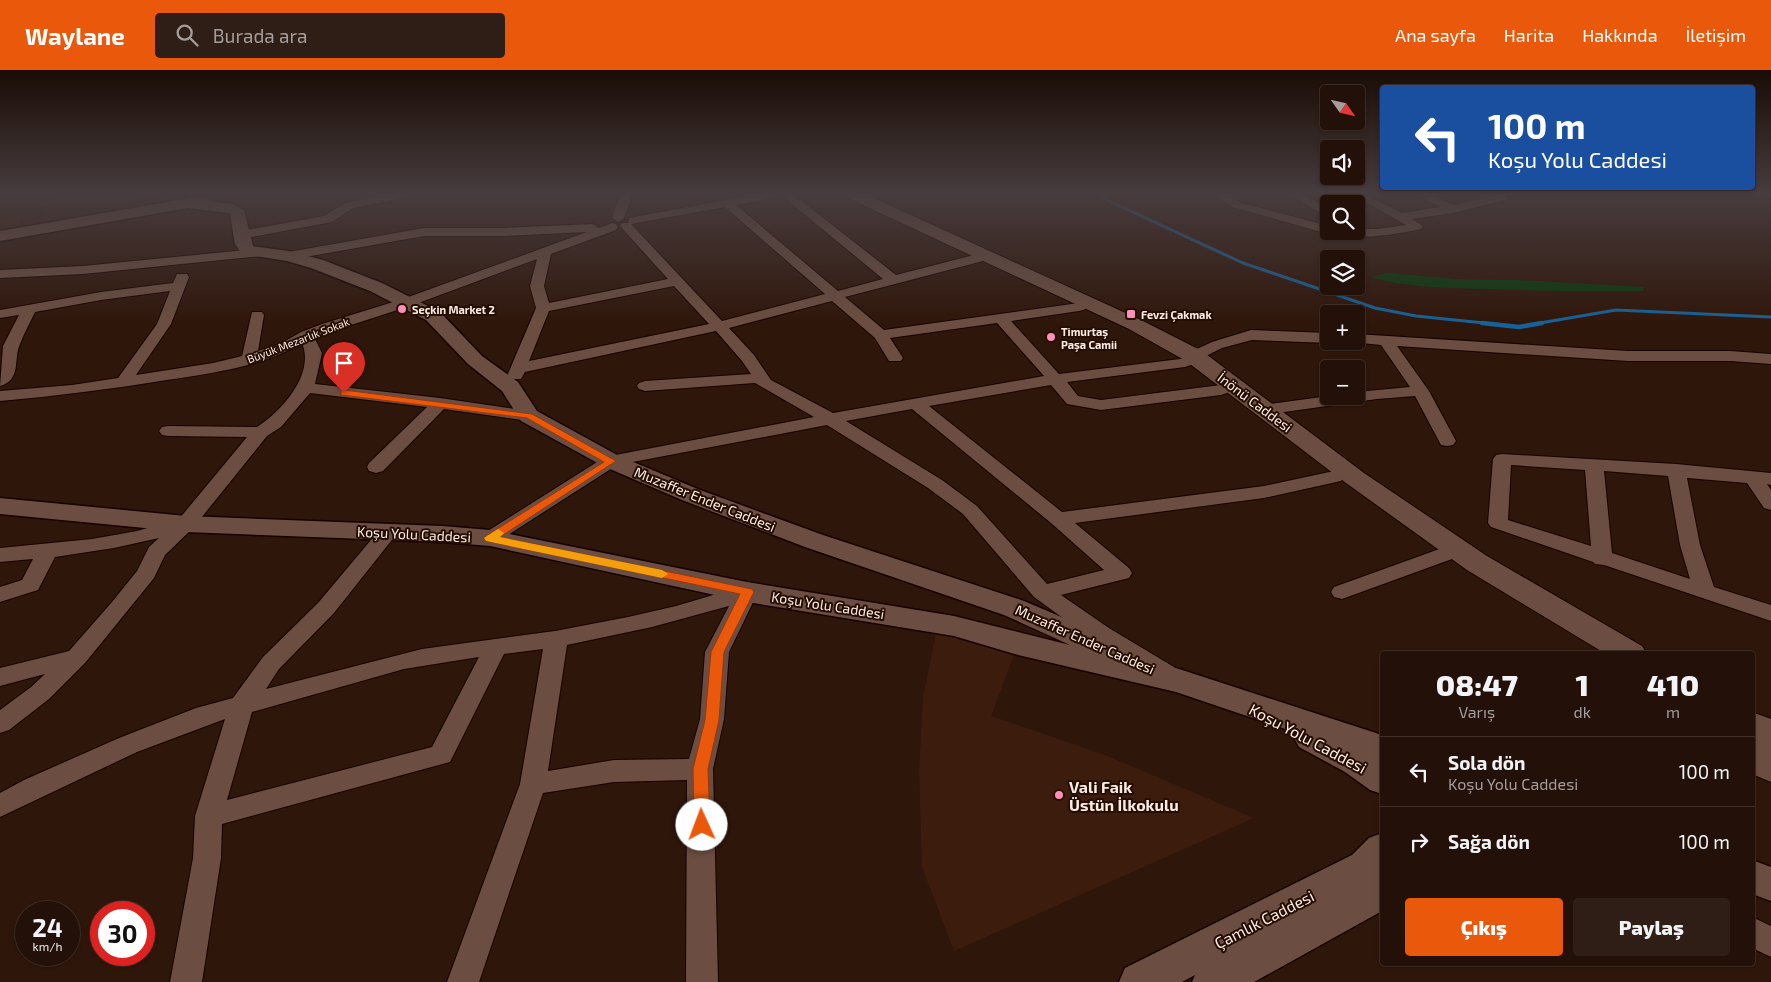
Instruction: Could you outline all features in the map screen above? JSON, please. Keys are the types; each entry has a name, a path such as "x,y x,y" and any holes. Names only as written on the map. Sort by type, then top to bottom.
{"main road":[{"name":"İnönü Caddesi","path":"934,238 1132,331 1176,355 1190,359 1221,390 1334,477 1444,554 1594,651"},
{"name":"İnönü Caddesi","path":"946,238 1136,325 1190,359 1263,410 1477,564 1626,651"},
{"path":"1762,735 1771,767"}],"street":[{"path":"242,238 243,244 248,250 257,253"},
{"path":"288,256 392,238"},
{"name":"Büyük Mezarlık Sokak","path":"0,396 72,390 213,368 249,359 284,346 306,335 408,302 584,238"},
{"path":"633,238 720,326 748,358 766,383"},
{"path":"768,238 880,335 895,358"},
{"path":"840,238 892,279"},
{"path":"0,274 83,270 257,253"},
{"name":"Muzaffer Ender Caddesi","path":"257,253 288,256 348,276 408,302 433,316 475,360 514,377 529,416 611,461 691,495 814,542 1014,608 1179,681"},
{"path":"514,377 543,308 537,286 545,253"},
{"path":"514,377 720,326 835,294 978,258"},
{"path":"124,381 164,324 185,268 192,260"},
{"path":"543,308 677,281"},
{"path":"0,314 101,296 178,286"},
{"path":"880,335 1079,307"},
{"path":"0,380 8,373 11,346 30,308"},
{"path":"249,359 256,315"},
{"path":"1001,319 1073,400 1101,404 1221,390"},
{"path":"0,723 40,693 77,657 146,573 156,552 186,524 261,432 275,423 306,388 314,353 306,335"},
{"path":"490,538 611,461 830,419 1055,379 1190,359 1217,345 1251,335 1320,338"},
{"path":"1365,339 1628,356 1730,356 1771,359"},
{"path":"1386,340 1421,391 1447,440"},
{"path":"645,386 758,378 830,419 935,484 970,510 1042,592 1101,634 1179,681"},
{"path":"306,388 440,403 529,416"},
{"path":"1263,410 1377,394 1421,391"},
{"path":"376,467 440,403"},
{"path":"916,404 1058,519 1121,573 1042,592"},
{"path":"168,431 261,432"},
{"path":"1771,504 1762,478 1676,470 1502,460 1498,523 1602,559 1771,613"},
{"path":"1594,465 1602,559"},
{"path":"1676,470 1690,545 1705,592"},
{"path":"1058,519 1264,492 1334,477"},
{"name":"Koşu Yolu Caddesi","path":"0,506 186,524 490,538 747,592 954,626 1018,644 1179,681 1380,747"},
{"path":"0,555 90,547 144,537 186,524"},
{"path":"186,982 207,858 209,816 241,706 271,663 326,608 388,532"},
{"path":"0,595 30,585 47,552"},
{"path":"1342,592 1444,554"},
{"path":"0,806 33,788 128,745 205,715 404,661 432,655 556,639 662,618 747,592"},
{"path":"702,982 700,769 712,720 717,652 747,592"},
{"path":"463,982 533,784 556,639"},
{"path":"209,816 442,755 496,647"},
{"path":"0,678 77,657"},
{"name":"Koşu Yolu Caddesi","path":"1232,699 1357,762 1380,779"},
{"path":"533,784 614,772 700,769"},
{"name":"Çamlık Caddesi","path":"1140,982 1365,867 1380,851"},
{"path":"1755,878 1771,884"},
{"path":"1212,982 1380,893"},
{"path":"1755,933 1771,942"}],"shaded area":[{"name":"Vali Faik Üstün İlkokulu","path":"938,623 1018,644 991,716 1105,755 1254,818 954,951 922,867 919,771 923,697"}],"green space":[{"path":"1387,273 1457,279 1518,280 1644,287 1643,291 1546,291 1428,287 1384,281 1370,277"}],"waterway":[{"path":"1188,238 1243,263 1375,308 1416,316 1494,324"},
{"path":"1534,324 1616,310 1771,317"},
{"path":"1482,323 1519,327 1542,323"}],"slow traffic":[{"path":"498,533 490,538 662,574"}],"place":[{"name":"Seçkin Market 2","path":"402,309"},
{"name":"Fevzi Çakmak","path":"1131,314"},
{"name":"Timurtaş Paşa Camii","path":"1051,337"},
{"name":"Vali Faik Üstün İlkokulu","path":"1059,795"}],"route":[{"path":"344,393 440,403 529,416 569,436 611,461 490,538 747,592 717,652 712,720 700,769 702,825"}]}
